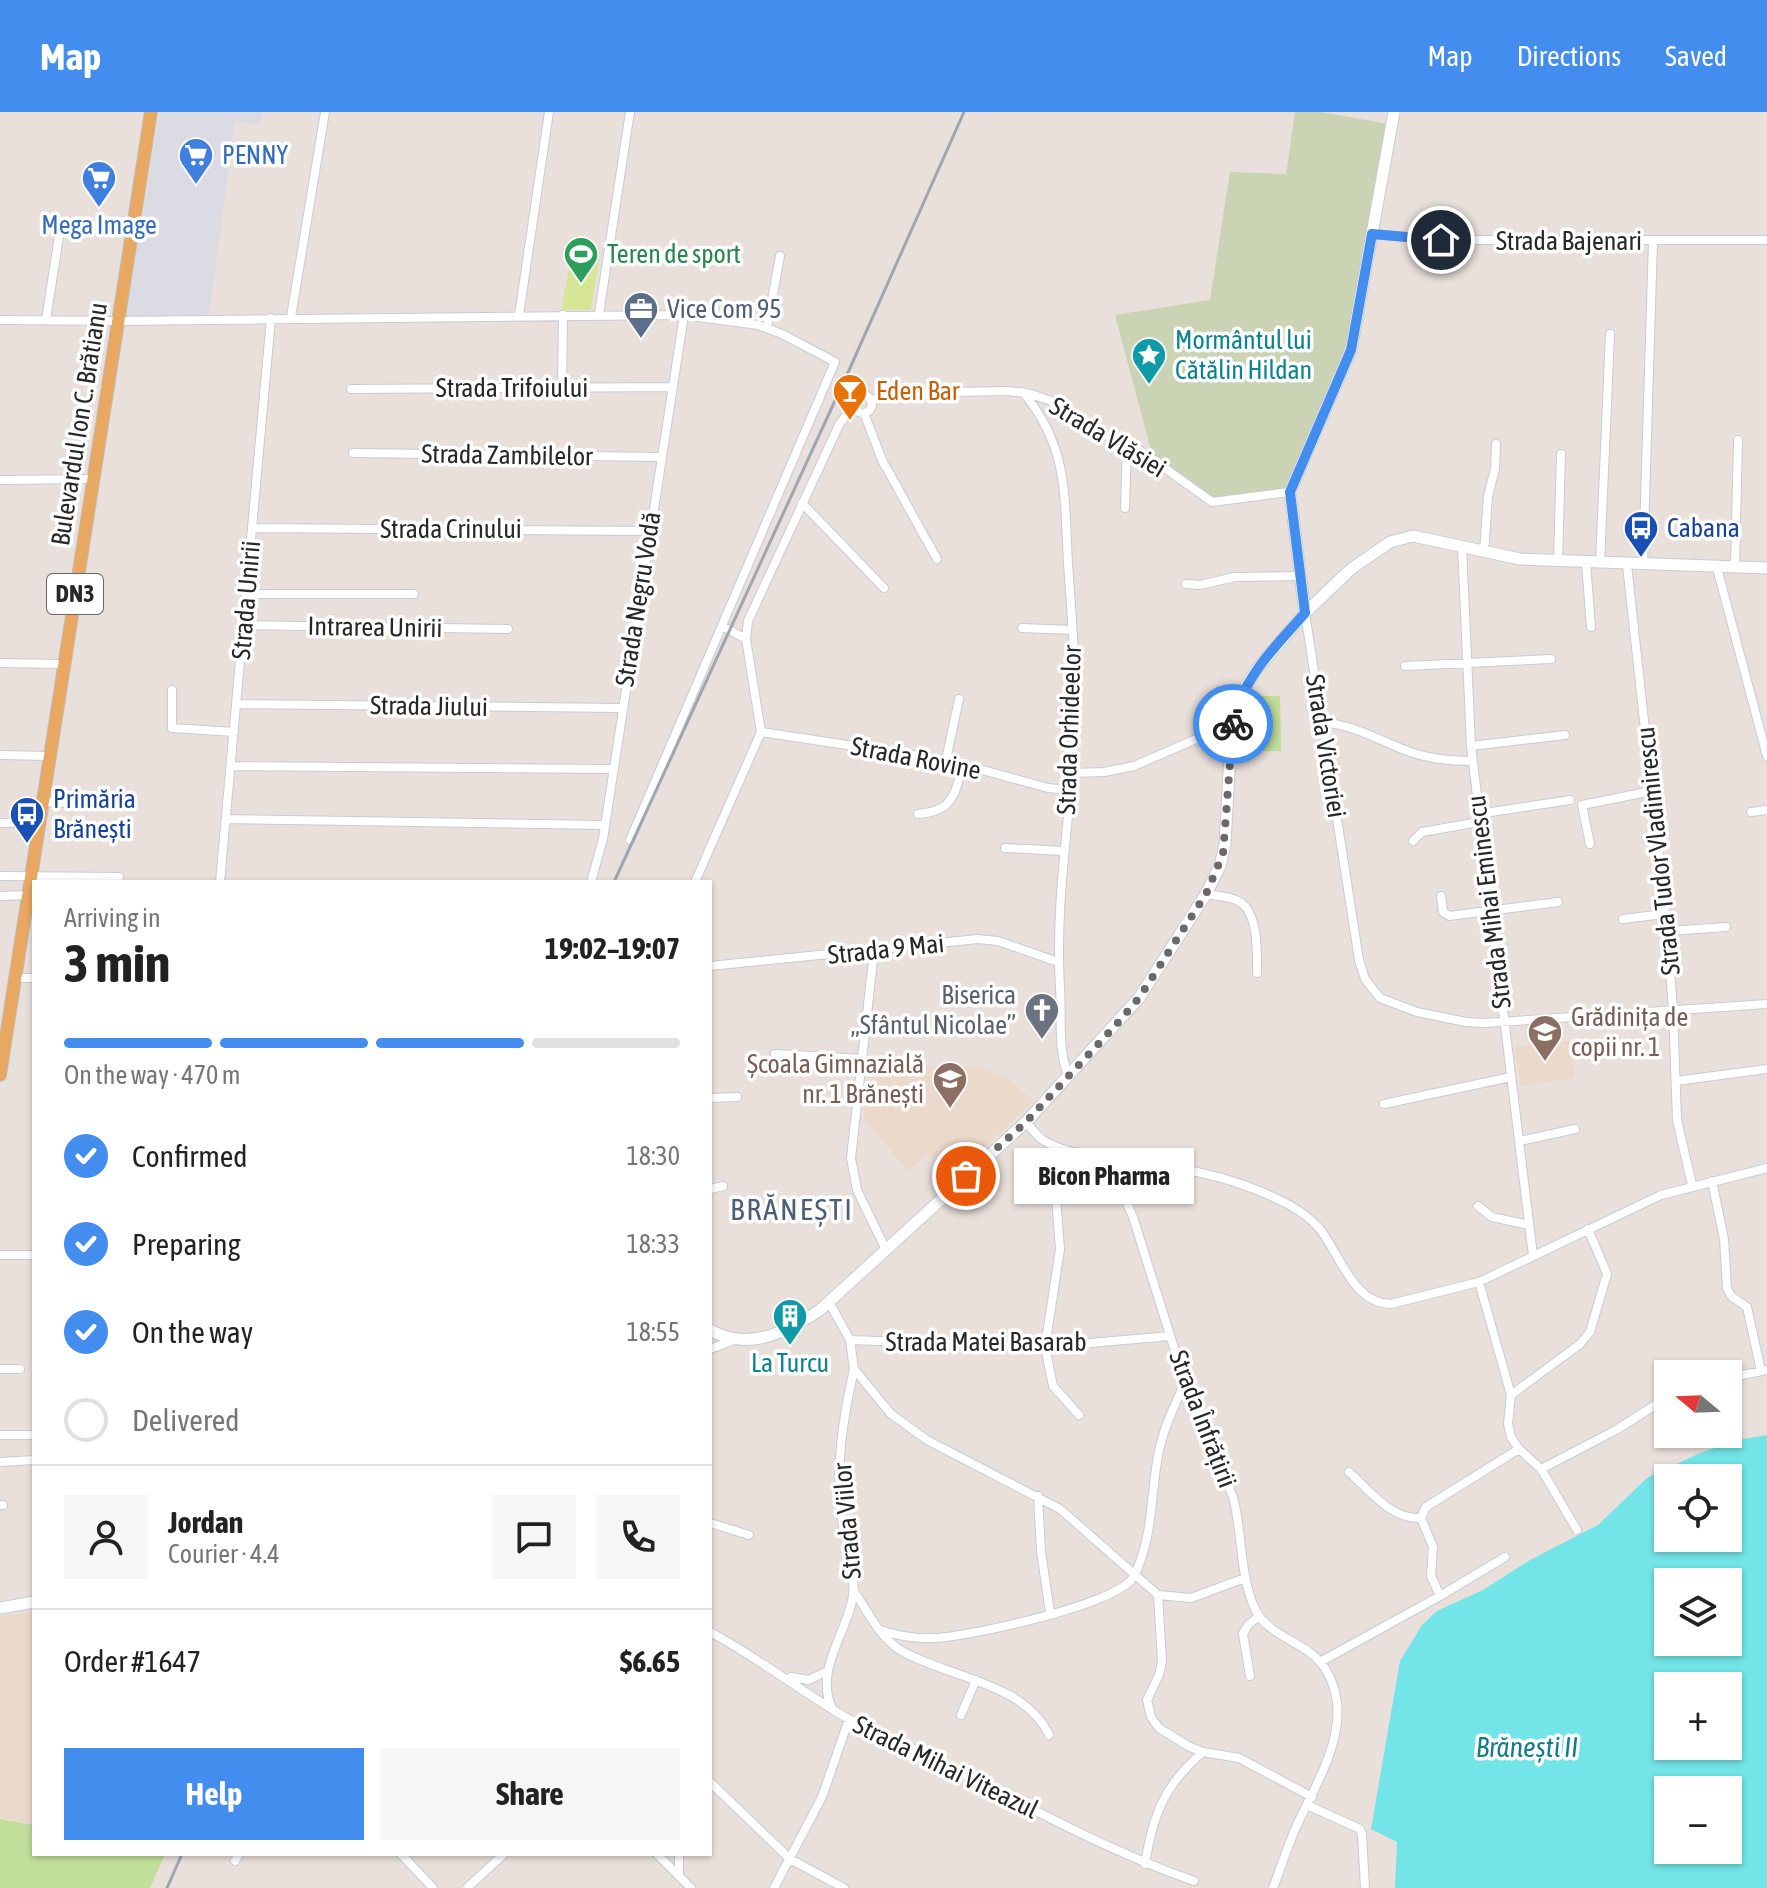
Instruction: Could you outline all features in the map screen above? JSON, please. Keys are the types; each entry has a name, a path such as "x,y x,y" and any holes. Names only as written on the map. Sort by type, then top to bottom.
{"main road":[{"name":"Bulevardul Ion C. Brătianu","path":"0,1075 5,1010 28,938 28,895 38,822 151,112"},
{"path":"1290,492 1351,350 1394,112"},
{"name":"Strada Victoriei","path":"1290,492 1305,613"},
{"path":"712,1331 734,1340 751,1341 771,1336 809,1317 829,1302 1026,1122 1139,998 1206,894 1223,854 1233,723 1240,696 1251,677 1305,613 1351,569 1390,542 1423,536 1505,558 1767,568"},
{"path":"0,1608 32,1602"}],"street":[{"path":"291,317 325,112"},
{"path":"519,315 549,112"},
{"path":"599,314 630,112"},
{"name":"Strada Bajenari","path":"1372,234 1441,240 1767,240"},
{"path":"46,320 59,236"},
{"path":"1643,565 1653,241"},
{"path":"767,327 780,256"},
{"path":"562,388 563,315"},
{"path":"0,320 684,315 767,327 835,362 630,840"},
{"name":"Strada Negru Vodă","path":"591,880 605,825 684,315"},
{"name":"Strada Unirii","path":"220,880 271,318"},
{"path":"1600,563 1610,334"},
{"name":"Strada Trifoiului","path":"351,389 672,387"},
{"name":"Strada Vlăsiei","path":"870,400 951,392 1023,392 1051,401 1084,424 1127,443 1212,502 1290,492"},
{"name":"Strada Orhideelor","path":"1023,392 1047,426 1060,464 1072,630 1075,730 1059,901 1058,962 1063,1060 1069,1077"},
{"path":"696,880 761,732 746,639 748,621 840,423 861,396 870,400 871,408 864,413"},
{"path":"855,406 864,413 882,460 937,559"},
{"path":"1735,568 1738,440"},
{"path":"1125,508 1127,443"},
{"path":"1484,553 1496,444"},
{"name":"Strada Zambilelor","path":"353,453 661,457"},
{"path":"1558,561 1561,454"},
{"path":"0,480 93,479"},
{"path":"802,503 884,588"},
{"name":"Strada Crinului","path":"253,528 649,531"},
{"name":"Strada Mihai Eminescu","path":"1462,546 1472,761 1533,1256"},
{"path":"1586,563 1591,627"},
{"name":"Strada Tudor Vladimirescu","path":"1627,565 1667,931 1677,1120 1692,1185"},
{"path":"1717,568 1767,756"},
{"path":"1186,584 1200,585 1235,577 1301,576"},
{"path":"246,594 414,594"},
{"name":"Strada Victoriei","path":"1305,613 1359,960 1365,979 1380,998 1417,1012 1475,1023 1767,1004"},
{"name":"Intrarea Unirii","path":"243,625 508,629"},
{"path":"722,626 746,639"},
{"path":"1022,628 1072,630"},
{"path":"1405,666 1551,659"},
{"path":"0,663 63,664"},
{"path":"172,690 172,728 234,732"},
{"path":"946,760 959,699"},
{"name":"Strada Jiului","path":"236,704 621,708"},
{"path":"1322,722 1358,730 1440,760 1472,761"},
{"path":"1071,773 1104,772 1134,766 1233,723"},
{"name":"Strada Rovine","path":"761,732 946,760 1048,788 1070,790"},
{"path":"1471,746 1565,735"},
{"path":"0,755 49,756"},
{"path":"918,814 937,812 948,805 963,765"},
{"path":"231,766 613,769"},
{"path":"1590,844 1582,805 1652,791"},
{"path":"1413,841 1422,832 1570,800"},
{"path":"41,802 124,805"},
{"path":"1751,812 1767,810"},
{"path":"226,819 605,825"},
{"path":"0,823 38,822"},
{"path":"1005,848 1063,851"},
{"path":"0,876 119,877"},
{"path":"1206,894 1240,901 1249,912 1257,973"},
{"path":"0,896 28,895"},
{"path":"1441,896 1443,912 1449,916 1558,902"},
{"path":"1623,919 1664,914"},
{"path":"1667,931 1726,927"},
{"name":"Strada 9 Mai","path":"712,966 987,939 1058,962"},
{"path":"874,951 852,1170 857,1190 886,1250"},
{"path":"15,978 32,978"},
{"path":"775,1054 862,1059"},
{"path":"1676,1081 1767,1069"},
{"path":"1384,1104 1511,1077"},
{"path":"712,1098 737,1097"},
{"path":"1026,1122 1052,1145 1100,1158 1187,1170 1230,1180 1278,1199 1319,1229 1364,1297 1376,1303 1391,1304 1479,1282 1635,1205 1692,1185 1767,1168"},
{"path":"1520,1141 1575,1129"},
{"path":"1052,1145 1060,1249 1045,1347 1053,1386 1079,1415"},
{"name":"Strada Înfrățirii","path":"1100,1158 1114,1173 1133,1217 1185,1383 1233,1497 1238,1514 1245,1578 1259,1616"},
{"path":"1712,1181 1724,1239 1727,1288 1731,1296 1747,1307 1764,1370 1742,1375"},
{"path":"712,1189 723,1186"},
{"path":"1478,1206 1492,1217 1529,1225"},
{"path":"1511,1395 1580,1344 1590,1332 1607,1274 1588,1229"},
{"path":"0,1255 32,1255"},
{"path":"1479,1282 1511,1395 1508,1424 1511,1437 1541,1469 1577,1530"},
{"path":"829,1302 850,1340 854,1369 891,1414 914,1432 1038,1496 1078,1522 1158,1595 1191,1598 1245,1578"},
{"name":"Strada Matei Basarab","path":"850,1340 1045,1347 1170,1336"},
{"path":"712,1348 734,1340"},
{"path":"0,1369 20,1369"},
{"name":"Strada Viilor","path":"827,1670 854,1591 842,1516 839,1463 845,1408 854,1369"},
{"path":"880,1630 908,1637 952,1637 992,1631 1110,1596 1129,1584 1135,1575 1152,1522 1159,1451 1185,1383"},
{"path":"1541,1469 1607,1436 1654,1406"},
{"path":"0,1435 32,1435"},
{"path":"1440,1596 1432,1583 1433,1547 1421,1518 1426,1507 1519,1449"},
{"path":"0,1462 32,1460"},
{"path":"1349,1472 1397,1515 1421,1518"},
{"path":"1038,1496 1041,1551 1050,1613"},
{"path":"712,1524 749,1535"},
{"path":"1320,1662 1505,1557"},
{"path":"854,1591 890,1643 900,1650 976,1680 1027,1708 1041,1721 1049,1735"},
{"path":"1158,1595 1162,1661 1147,1700 1151,1717 1164,1733 1203,1752 1239,1758 1354,1825 1362,1834 1365,1888"},
{"path":"1250,1676 1243,1634 1259,1616 1273,1630 1320,1662 1334,1694 1337,1721 1328,1758 1294,1831 1273,1888"},
{"name":"Strada Mihai Viteazul","path":"712,1633 849,1719 1145,1864 1194,1881"},
{"path":"782,1675 809,1680 827,1670"},
{"path":"827,1670 825,1692 832,1709"},
{"path":"961,1715 976,1680"},
{"path":"774,1888 822,1797 849,1719"},
{"path":"1145,1864 1153,1820 1163,1798 1178,1777 1203,1752"},
{"path":"712,1784 790,1859 844,1888"},
{"path":"403,1856 433,1888"},
{"path":"467,1888 502,1856"},
{"path":"659,1856 691,1888"},
{"path":"679,1856 679,1876"}],"shaded area":[{"path":"160,112 262,112 260,124 235,122 209,316 125,317"},
{"name":"Grădinița de copii nr. 1","path":"1570,1040 1575,1078 1520,1086 1515,1047"},
{"path":"938,1065 973,1066 1006,1077 1034,1101 965,1165 948,1146 932,1159 927,1154 908,1171 864,1119 869,1072"},
{"path":"32,1612 32,1824 0,1817 0,1616"}],"green space":[{"path":"1295,112 1321,112 1388,124 1348,347 1289,491 1214,500 1152,454 1115,315 1210,300 1230,172 1286,174"},
{"name":"Teren de sport","path":"572,254 599,259 591,310 561,310"},
{"path":"1253,696 1280,696 1281,751 1241,751 1244,723"},
{"path":"0,1819 32,1825 32,1856 164,1856 150,1888 0,1888"}],"water":[{"name":"Brănești II","path":"1767,1435 1767,1888 1395,1888 1397,1842 1371,1829 1400,1661 1422,1625 1437,1611 1483,1590 1530,1560 1598,1525 1654,1475 1654,1552 1742,1552 1742,1464 1677,1464 1715,1448 1742,1448 1742,1439"}],"railway":[{"path":"615,880 964,112"},
{"path":"167,1888 181,1856"}],"way so far":[{"path":"966,1176 1026,1122 1139,998 1215,879 1225,844 1233,724"}],"place":[{"name":"PENNY","path":"196,186"},
{"name":"Mega Image","path":"99,209"},
{"name":"Teren de sport","path":"581,285"},
{"name":"Vice Com 95","path":"641,340"},
{"name":"Mormântul lui Cătălin Hildan","path":"1149,386"},
{"name":"Eden Bar","path":"850,422"},
{"name":"Cabana","path":"1641,559"},
{"name":"Primăria Brănești","path":"27,845"},
{"name":"Biserica „Sfântul Nicolae”","path":"1042,1041"},
{"name":"Grădinița de copii nr. 1","path":"1545,1063"},
{"name":"Școala Gimnazială nr. 1 Brănești","path":"950,1110"},
{"name":"Bicon Pharma","path":"966,1176"},
{"name":"La Turcu","path":"790,1347"}],"district":[{"name":"BRĂNEȘTI","path":"792,1210"}],"route":[{"path":"1233,724 1240,696 1251,677 1305,613 1290,492 1351,350 1372,234 1441,240"}]}
